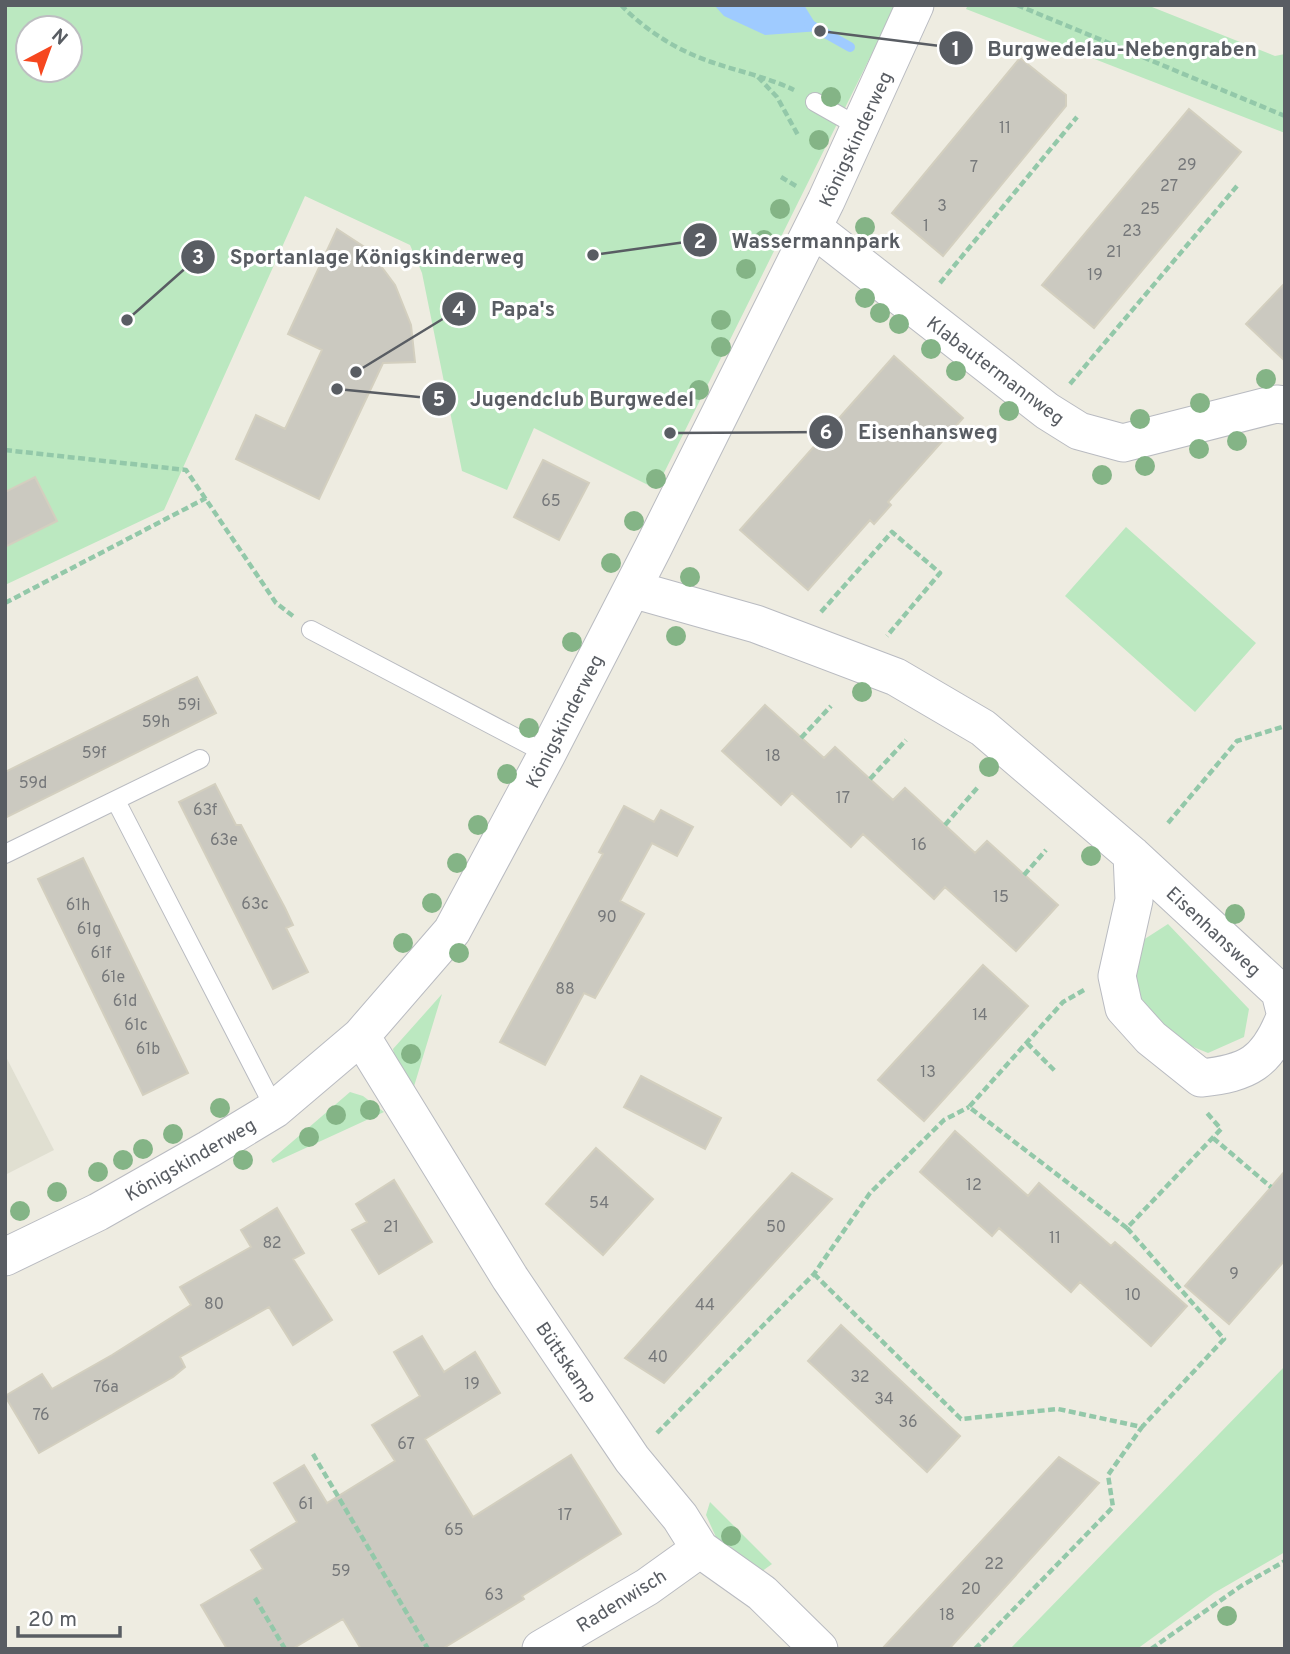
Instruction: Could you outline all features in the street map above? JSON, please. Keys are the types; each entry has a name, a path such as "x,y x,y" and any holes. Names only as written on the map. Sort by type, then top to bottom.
{"street":[{"name":"Königskinderweg","path":"5,1257 98,1212 275,1109 361,1036 452,931 632,589 813,228 915,5"},
{"name":"Klabautermannweg","path":"813,228 1047,411 1079,431 1123,443 1276,404 1285,405"},
{"name":"Eisenhansweg","path":"632,589 756,624 896,677 984,728 1132,855 1280,992 1285,1015 1277,1038 1254,1063 1233,1074 1201,1078 1152,1038 1124,1008 1117,976 1134,900 1132,855"},
{"name":"Büttskamp","path":"361,1036 510,1279 632,1459 680,1517 700,1549 762,1593 819,1649"},
{"name":"Radenwisch","path":"541,1649 646,1587 700,1549"}],"lane":[{"path":"816,102 861,128"},
{"path":"311,630 547,754"},
{"path":"5,854 200,759"},
{"path":"116,801 275,1109"}],"path":[{"path":"621,5 638,22 691,54 779,83 816,102"},
{"path":"1017,5 1285,116"},
{"path":"757,77 777,97 790,116 799,137"},
{"path":"917,311 1077,117"},
{"path":"1047,411 1237,186"},
{"path":"5,450 186,470 276,603 311,630"},
{"path":"5,603 206,498"},
{"path":"821,612 892,532 940,573 886,636"},
{"path":"801,738 831,706"},
{"path":"1168,823 1237,741 1285,726"},
{"path":"870,779 906,740"},
{"path":"945,825 979,786"},
{"path":"1024,875 1046,850"},
{"path":"632,1459 814,1274 870,1193 944,1120 969,1107 1063,1002 1078,992 1117,976"},
{"path":"1027,1042 1056,1072"},
{"path":"1127,1228 1222,1129 1199,1105 1201,1078"},
{"path":"969,1107 1127,1228 1224,1339 1142,1427 1108,1475 1113,1507 975,1649"},
{"path":"1213,1138 1271,1187"},
{"path":"814,1274 961,1419 1058,1409 1142,1427"},
{"path":"313,1454 428,1649"},
{"path":"1151,1649 1241,1586 1285,1561"},
{"path":"255,1598 285,1649"}],"shaded area":[{"path":"5,1055 54,1150 5,1175"}],"green space":[{"path":"5,5 896,5 656,489 534,428 507,490 462,471 422,273 410,245 305,196 164,510 5,585"},
{"path":"968,5 1147,5 1275,56 1285,54 1285,133 966,9"},
{"path":"1126,527 1256,643 1195,712 1065,596"},
{"path":"1168,924 1249,1009 1244,1037 1208,1053 1174,1039 1137,997 1130,975 1140,942"},
{"path":"442,994 412,1093 396,1064 393,1049"},
{"path":"350,1092 363,1096 384,1112 273,1163 271,1160"},
{"path":"1285,1366 1285,1552 1214,1593 1137,1649 1010,1649"},
{"path":"710,1502 772,1564 761,1572 720,1546 706,1515"}],"water":[{"path":"714,5 804,5 820,31 765,35 724,16"}],"building":[{"path":"1020,58 1066,95 1066,106 943,256 892,213"},
{"path":"1189,109 1241,152 1094,328 1042,285"},
{"path":"337,229 369,250 395,285 411,325 415,362 383,363 319,499 236,459 256,415 285,429 322,350 288,334"},
{"path":"1285,283 1285,361 1246,324"},
{"path":"894,356 963,418 888,502 891,505 874,524 870,520 808,590 740,530"},
{"path":"543,460 589,483 559,540 514,517"},
{"path":"35,477 57,521 5,547 5,492"},
{"path":"197,677 216,713 5,818 5,772"},
{"path":"765,705 824,758 835,747 893,800 905,788 975,853 987,841 1058,905 1016,951 945,887 934,899 863,834 851,847 792,793 781,805 722,751"},
{"path":"215,784 236,825 241,825 285,908 293,925 286,928 308,972 273,989 179,802"},
{"path":"624,806 654,822 661,810 693,827 677,856 652,843 620,901 644,914 595,998 584,993 545,1065 500,1042 603,854 599,852"},
{"path":"83,858 188,1073 143,1095 38,879"},
{"path":"983,965 1028,1006 924,1121 878,1080"},
{"path":"641,1076 721,1118 705,1149 624,1107"},
{"path":"955,1131 1028,1196 1039,1183 1111,1246 1115,1242 1187,1306 1151,1346 1080,1282 1071,1292 999,1228 992,1236 920,1172"},
{"path":"596,1148 653,1199 603,1255 546,1204"},
{"path":"1285,1171 1285,1260 1229,1324 1185,1286"},
{"path":"792,1173 832,1199 664,1383 625,1358"},
{"path":"394,1180 432,1242 379,1274 352,1230 367,1222 356,1204"},
{"path":"277,1208 304,1253 293,1259 332,1320 293,1345 269,1307 180,1357 185,1367 173,1377 39,1453 5,1396 42,1374 52,1389 191,1305 180,1287 251,1247 241,1230"},
{"path":"841,1325 960,1436 927,1472 808,1361"},
{"path":"422,1336 444,1372 475,1352 500,1393 425,1439 473,1517 571,1455 621,1534 522,1596 524,1599 442,1649 361,1649 343,1619 292,1649 227,1649 201,1605 263,1569 251,1550 297,1522 274,1483 304,1465 327,1503 395,1461 372,1425 420,1396 394,1352"},
{"path":"1059,1457 1099,1483 949,1649 882,1649"}],"waterway":[{"path":"809,24 850,47"}],"place":[{"name":"Burgwedelau-Nebengraben","path":"820,31"},
{"name":"Wassermannpark","path":"593,255"},
{"name":"Sportanlage Königskinderweg","path":"127,320"},
{"name":"Papa's","path":"356,372"},
{"name":"Jugendclub Burgwedel","path":"337,389"},
{"name":"Eisenhansweg","path":"670,433"}]}
